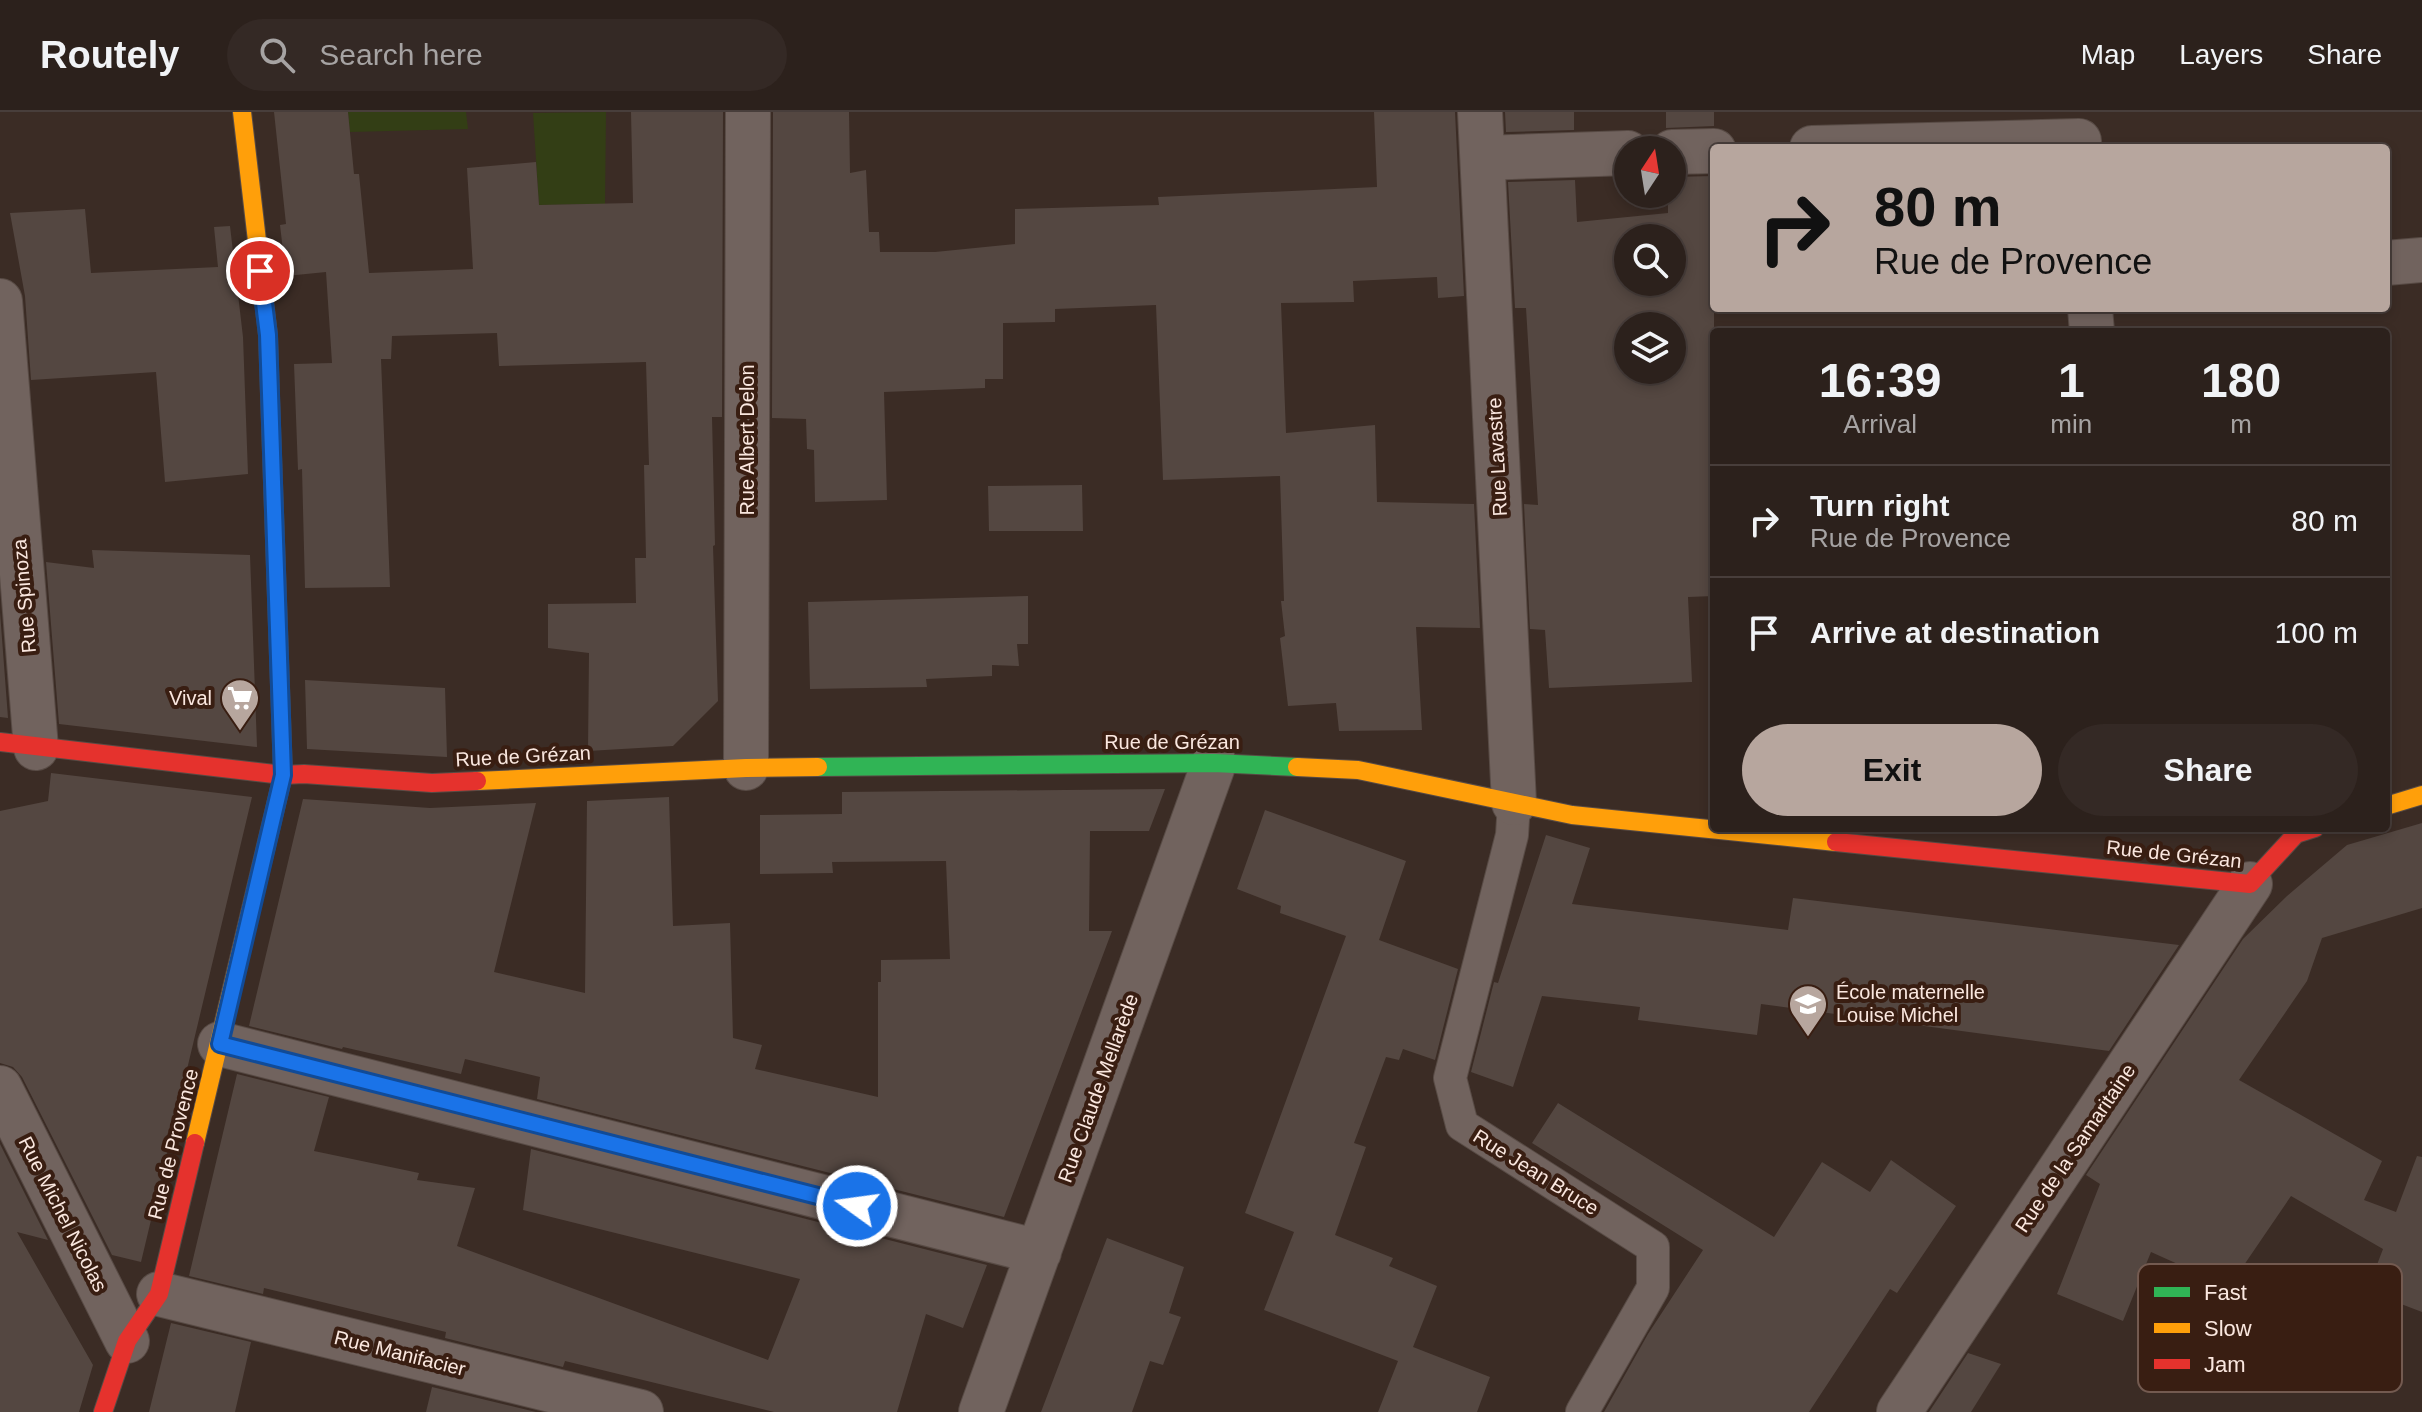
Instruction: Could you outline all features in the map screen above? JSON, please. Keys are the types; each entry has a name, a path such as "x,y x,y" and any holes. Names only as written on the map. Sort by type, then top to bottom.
{"street":[{"name":"Rue de Provence","path":"103,1412 127,1341 159,1294 283,775 268,335 242,112"},
{"name":"Rue Albert Delon","path":"746,768 748,112"},
{"name":"Rue Lavastre","path":"1480,112 1514,803"},
{"path":"1888,144 2078,134"},
{"path":"1686,152 1710,151"},
{"path":"1483,158 1614,153"},
{"path":"2390,263 2422,260"},
{"name":"Rue Spinoza","path":"0,301 18,745"},
{"name":"Rue de Grézan","path":"18,745 283,775 432,783 746,768 1214,763 1358,770 1572,815 1710,829"},
{"name":"Rue Claude Mellarède","path":"981,1412 1214,763"},
{"path":"2390,805 2422,795"},
{"name":"Rue de Grézan","path":"1739,832 2250,884 2296,834 2302,832"},
{"name":"Rue de la Samaritaine","path":"1899,1412 2250,884"},
{"path":"220,1044 1039,1252"},
{"name":"Rue Michel Nicolas","path":"0,1088 127,1341"},
{"name":"Rue Manifacier","path":"159,1294 641,1412"}],"lane":[{"name":"Rue Jean Bruce","path":"1514,803 1512,835 1450,1078 1462,1125 1653,1247 1653,1288 1582,1412"}],"green space":[{"path":"348,112 466,112 468,129 350,132"},
{"path":"606,112 605,204 539,205 533,113"}],"building":[{"path":"274,112 348,112 354,174 359,174 369,273 473,269 467,168 536,162 539,205 633,203 631,112 723,112 722,417 712,417 718,701 673,746 588,751 589,653 548,648 548,604 636,603 635,558 646,558 644,465 649,465 646,362 499,366 497,333 392,336 391,359 381,359 390,587 305,588 302,469 298,470 294,364 332,363 326,272 286,276 280,225 286,224"},
{"path":"773,112 849,112 850,173 866,170 869,232 879,232 880,252 935,252 1015,244 1015,209 1159,205 1158,197 1377,187 1374,112 1455,112 1464,296 1438,298 1437,277 1353,281 1354,302 1281,303 1286,433 1375,425 1377,502 1474,504 1480,628 1416,627 1422,730 1339,731 1336,703 1288,706 1280,638 1285,636 1281,601 1284,601 1280,476 1163,480 1156,305 1055,309 1055,322 1003,323 1003,379 985,379 985,388 884,392 887,500 815,502 814,450 807,449 806,419 772,418"},
{"path":"1505,112 1574,112 1574,130 1506,132"},
{"path":"1666,112 1714,112 1714,126 1666,128"},
{"path":"1710,176 1710,312 1714,312 1714,328 1710,328 1710,596 1688,597 1692,682 1549,688 1545,630 1530,629 1524,504 1538,505 1526,308 1515,308 1508,182 1575,180 1577,222 1668,213 1668,208 1686,208 1686,177"},
{"path":"85,209 91,273 218,267 214,227 230,226 243,337 248,474 165,482 156,372 31,380 25,296 10,213"},
{"path":"1082,485 1083,531 989,531 988,486"},
{"path":"92,550 250,555 257,747 59,724 46,562 94,568"},
{"path":"1028,596 1028,644 1017,644 1019,666 992,665 992,676 926,679 927,687 810,689 808,602"},
{"path":"0,612 8,718 0,717"},
{"path":"305,680 445,688 447,757 307,749"},
{"path":"51,773 252,797 141,1262 112,1255 22,1077 13,1067 0,1063 0,811 48,801"},
{"path":"1165,789 1149,831 1090,831 1089,931 1112,931 1004,1217 537,1099 540,1077 465,1059 461,1074 249,1026 303,799 430,808 536,803 494,972 585,993 587,801 669,797 673,926 730,923 733,1038 762,1045 755,1069 878,1097 878,982 881,982 881,960 950,959 946,861 832,862 833,873 760,874 760,815 842,814 842,792"},
{"path":"1265,810 1406,861 1379,940 1458,969 1435,1060 1403,1049 1399,1060 1386,1057 1354,1143 1366,1147 1335,1235 1393,1258 1389,1266 1437,1286 1413,1347 1490,1377 1477,1412 1378,1412 1398,1361 1264,1310 1294,1232 1245,1213 1346,936 1280,913 1281,906 1237,889"},
{"path":"2422,823 2422,908 2322,938 2307,981 2239,1080 2382,1161 2364,1200 2396,1212 2417,1156 2422,1157 2422,1312 2402,1304 2402,1264 2377,1264 2383,1249 2291,1196 2245,1264 2178,1264 2151,1252 2146,1264 2138,1264 2138,1284 2123,1321 2057,1294 2100,1184 2086,1175 2243,939 2347,845"},
{"path":"1546,835 1590,848 1572,904 1788,930 1793,898 2179,945 2109,1051 1761,1004 1757,1035 1638,1020 1640,1007 1542,996 1513,1087 1471,1072 1494,982 1498,983"},
{"path":"237,1074 329,1097 314,1151 419,1173 417,1180 475,1188 457,1246 768,1360 800,1279 523,1210 531,1149 987,1265 963,1328 926,1314 897,1412 774,1412 565,1361 563,1367 445,1338 446,1332 264,1288 263,1294 189,1276"},
{"path":"1558,1103 1774,1237 1822,1162 1870,1192 1891,1160 1956,1206 1897,1293 1890,1289 1809,1412 1604,1412 1648,1334 1703,1250 1532,1143"},
{"path":"0,1144 48,1240 17,1232 93,1365 79,1412 0,1412"},
{"path":"1107,1238 1184,1267 1169,1313 1181,1317 1163,1365 1150,1361 1132,1412 1041,1412"},
{"path":"171,1323 251,1342 235,1412 149,1412"},
{"path":"1968,1353 2001,1364 1971,1412 1929,1412"},
{"path":"432,1387 536,1412 426,1412"}],"traffic: fast":[{"path":"818,767 1214,763 1297,767"}],"traffic: slow":[{"path":"242,112 268,335 270,396"},
{"path":"195,1143 283,775 281,715"},
{"path":"477,781 818,767"},
{"path":"1297,767 1358,770 1572,815 1710,829"},
{"path":"2390,805 2422,795"},
{"path":"1738,832 1836,842"}],"traffic: jam":[{"path":"270,396 281,715"},
{"path":"0,742 283,775 432,783 477,781"},
{"path":"1836,842 2250,884 2296,834 2302,832"},
{"path":"103,1412 127,1341 159,1294 195,1143"}],"place":[{"name":"Vival","path":"240,732"},
{"name":"École maternelle Louise Michel","path":"1808,1038"}],"route":[{"path":"260,271 268,335 283,775 220,1044 857,1206"}]}
